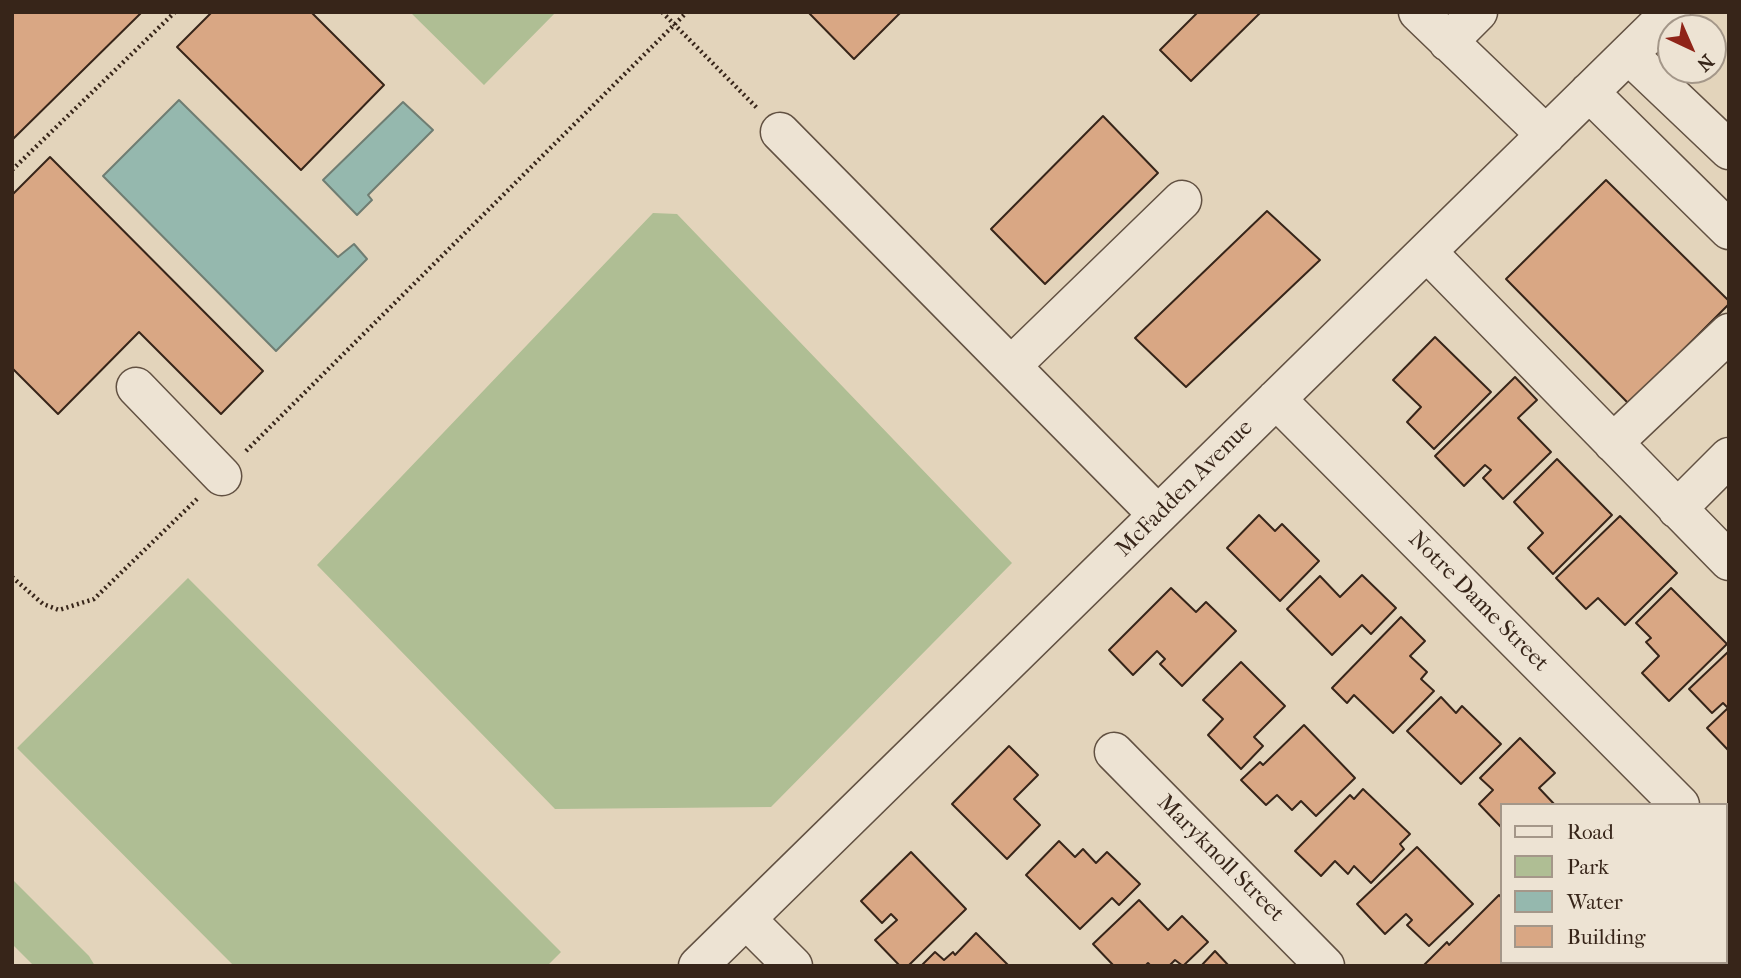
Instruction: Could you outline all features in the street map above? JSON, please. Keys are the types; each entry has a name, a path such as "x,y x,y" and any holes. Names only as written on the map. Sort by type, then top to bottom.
{"street":[{"path":"1418,12 1546,135"},
{"path":"1448,43 1478,12"},
{"name":"McFadden Avenue","path":"698,966 1671,12"},
{"path":"1628,54 1729,150"},
{"path":"1589,92 1729,230"},
{"path":"780,132 1158,515"},
{"path":"1012,365 1182,200"},
{"path":"1427,252 1729,561"},
{"path":"1613,443 1729,332"},
{"path":"135,387 222,475"},
{"name":"Notre Dame Street","path":"1276,399 1678,803"},
{"path":"1677,509 1729,457"},
{"name":"Maryknoll Street","path":"1114,752 1325,966"},
{"path":"746,919 793,966"}],"path":[{"path":"12,170 175,12"},
{"path":"662,12 780,132"},
{"path":"12,577 43,604 59,610 94,599 687,12"}],"green space":[{"path":"410,12 556,12 484,85"},
{"path":"653,213 677,214 1012,563 771,807 555,809 317,565"},
{"path":"188,578 561,952 547,966 234,966 17,748"},
{"path":"12,879 89,956 95,966 34,966 12,944"}],"water":[{"path":"179,100 338,257 354,244 367,259 276,351 103,176"},
{"path":"403,102 433,130 368,195 372,200 357,215 323,180"}],"building":[{"path":"12,12 142,12 12,140"},
{"path":"212,12 311,12 384,85 301,170 177,47"},
{"path":"808,12 901,12 854,59"},
{"path":"1198,12 1261,12 1191,81 1160,50"},
{"path":"1103,116 1158,173 1045,284 991,229"},
{"path":"50,157 263,371 221,414 139,332 58,414 12,368 12,195"},
{"path":"1606,180 1729,301 1629,404 1506,279"},
{"path":"1267,211 1320,260 1186,387 1135,338"},
{"path":"1435,337 1491,392 1434,449 1407,422 1421,407 1393,380"},
{"path":"1515,377 1537,400 1518,418 1551,452 1503,499 1483,478 1491,470 1485,465 1464,486 1435,456"},
{"path":"1557,459 1612,515 1553,574 1528,548 1543,533 1514,502"},
{"path":"1259,515 1275,531 1282,524 1319,561 1280,601 1227,548"},
{"path":"1620,516 1677,573 1625,625 1598,598 1586,609 1556,578"},
{"path":"1362,575 1396,608 1371,634 1362,625 1332,655 1287,609 1320,576 1340,597"},
{"path":"1171,588 1196,612 1206,602 1236,631 1182,686 1160,664 1165,659 1157,651 1133,675 1109,650"},
{"path":"1671,588 1727,644 1669,701 1642,673 1659,656 1646,642 1651,638 1636,623"},
{"path":"1401,617 1425,641 1410,656 1427,672 1421,679 1434,691 1393,733 1354,695 1347,703 1332,688"},
{"path":"1729,651 1729,751 1707,728 1728,708 1723,703 1712,713 1689,689"},
{"path":"1241,662 1285,706 1254,737 1263,746 1241,769 1208,735 1223,719 1203,700"},
{"path":"1441,697 1456,713 1462,706 1501,744 1461,784 1407,731"},
{"path":"1304,725 1355,778 1316,816 1301,801 1292,810 1277,795 1266,805 1241,780 1260,762 1263,765"},
{"path":"1520,738 1555,773 1539,788 1553,803 1500,803 1500,826 1479,804 1493,790 1480,778"},
{"path":"1009,746 1038,775 1014,799 1040,825 1007,859 952,804"},
{"path":"1363,789 1410,834 1400,844 1404,849 1371,883 1354,866 1348,874 1335,861 1321,876 1295,851 1350,795 1354,799"},
{"path":"1059,841 1075,857 1083,849 1096,863 1107,852 1140,884 1119,905 1112,898 1080,929 1026,875"},
{"path":"1417,847 1473,904 1429,946 1407,925 1412,920 1406,914 1385,934 1357,904"},
{"path":"911,852 966,909 908,966 900,966 875,940 897,920 891,914 882,923 861,901"},
{"path":"1499,895 1500,964 1532,964 1423,966 1447,942 1449,945"},
{"path":"1139,900 1168,930 1182,916 1208,942 1183,966 1175,960 1169,966 1151,966 1148,963 1145,966 1114,966 1093,944"},
{"path":"976,933 1009,966 921,966 935,952 944,960 953,952 955,955"},
{"path":"1215,951 1229,966 1201,966"},
{"path":"1626,964 1652,964 1650,966"},
{"path":"1664,964 1718,964 1718,966 1662,966"}]}
